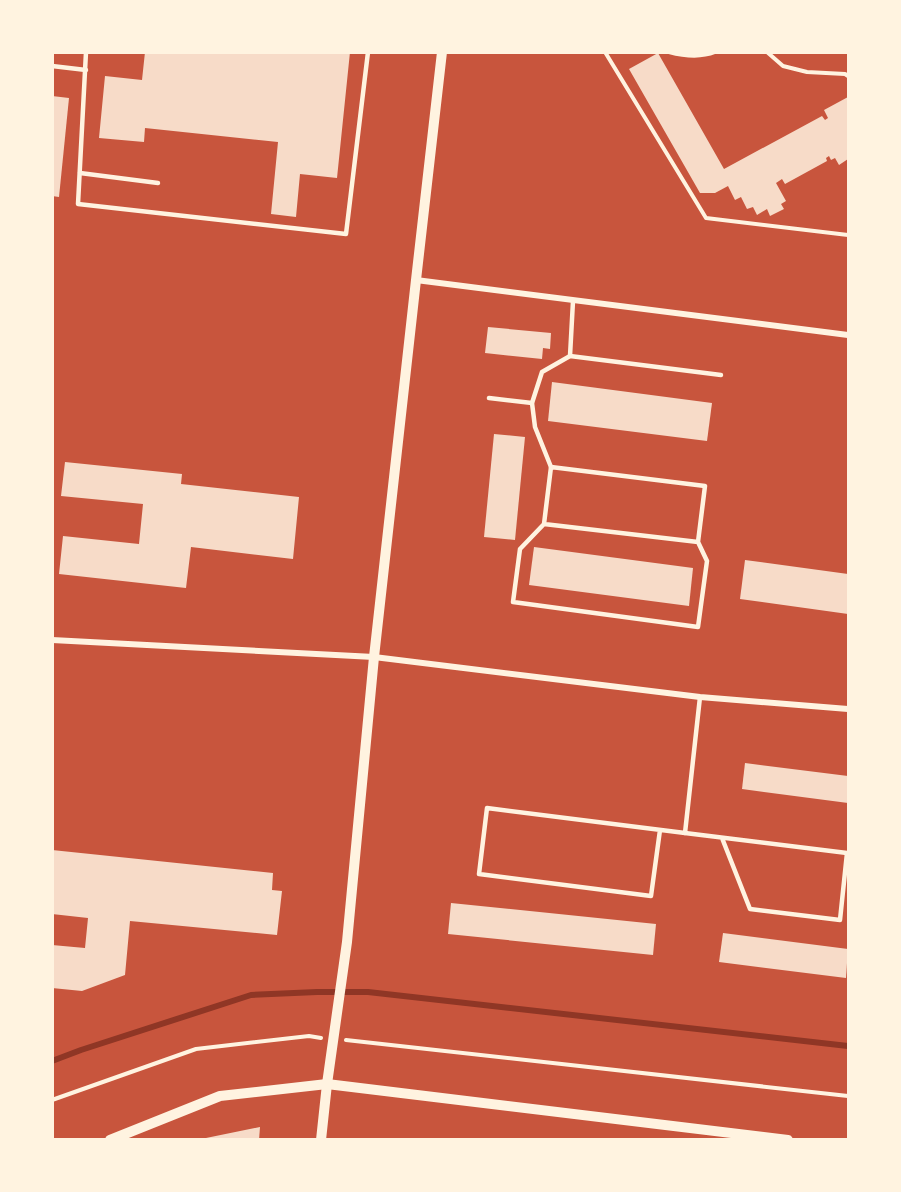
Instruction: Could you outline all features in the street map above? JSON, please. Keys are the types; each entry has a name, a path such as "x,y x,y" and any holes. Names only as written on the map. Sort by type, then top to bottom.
{"street":[{"path":"321,1140 347,942 374,657 442,52"},
{"path":"416,280 849,335"},
{"path":"52,640 374,657 700,697 849,710"},
{"path":"110,1140 220,1096 327,1084 788,1140"}],"lane":[{"path":"87,52 78,204 346,234 368,52"},
{"path":"52,66 86,70"},
{"path":"80,173 159,183"},
{"path":"570,356 573,301"},
{"path":"551,467 705,486 698,542 707,561 698,627 513,603 520,549 544,524 551,467 535,427 532,403 542,372 570,356 721,375"},
{"path":"489,398 532,403"},
{"path":"544,524 698,542"},
{"path":"685,833 700,697"},
{"path":"660,830 651,896 479,874 487,808 847,853 840,920 750,909 722,838"}],"path":[{"path":"605,52 706,218 849,235"},
{"path":"669,52 682,56 707,56 715,52"},
{"path":"767,52 783,66 807,72 849,76"},
{"path":"52,1100 196,1049 309,1036 321,1038"},
{"path":"345,1040 849,1096"}],"building":[{"path":"145,52 350,52 337,178 300,174 296,217 271,214 278,142 145,128 144,142 99,138 105,76 142,80"},
{"path":"658,53 724,169 822,116 825,120 828,118 824,110 848,97 848,159 839,165 835,158 831,160 829,156 826,158 827,161 785,184 782,179 776,183 786,201 781,204 784,209 770,216 767,209 757,215 753,207 747,209 741,197 735,200 728,186 715,193 700,193 629,69"},
{"path":"52,96 69,98 59,197 52,196"},
{"path":"488,327 551,333 550,349 543,348 542,359 485,353"},
{"path":"552,382 712,403 707,441 548,421"},
{"path":"494,434 525,437 515,540 484,537"},
{"path":"65,462 182,474 181,484 299,497 293,559 191,547 186,588 59,574 63,536 139,544 143,504 61,496"},
{"path":"534,547 693,568 689,606 529,585"},
{"path":"745,560 848,574 848,614 740,599"},
{"path":"745,763 848,776 848,803 742,789"},
{"path":"52,850 273,873 272,890 282,891 277,935 130,921 125,975 82,991 52,988 52,945 85,948 88,918 52,914"},
{"path":"451,903 656,924 653,955 448,934"},
{"path":"723,933 848,949 846,978 719,962"},
{"path":"260,1127 259,1140 206,1140 206,1138"}],"waterway":[{"path":"52,1061 251,995 317,992 368,992 848,1046"}]}
